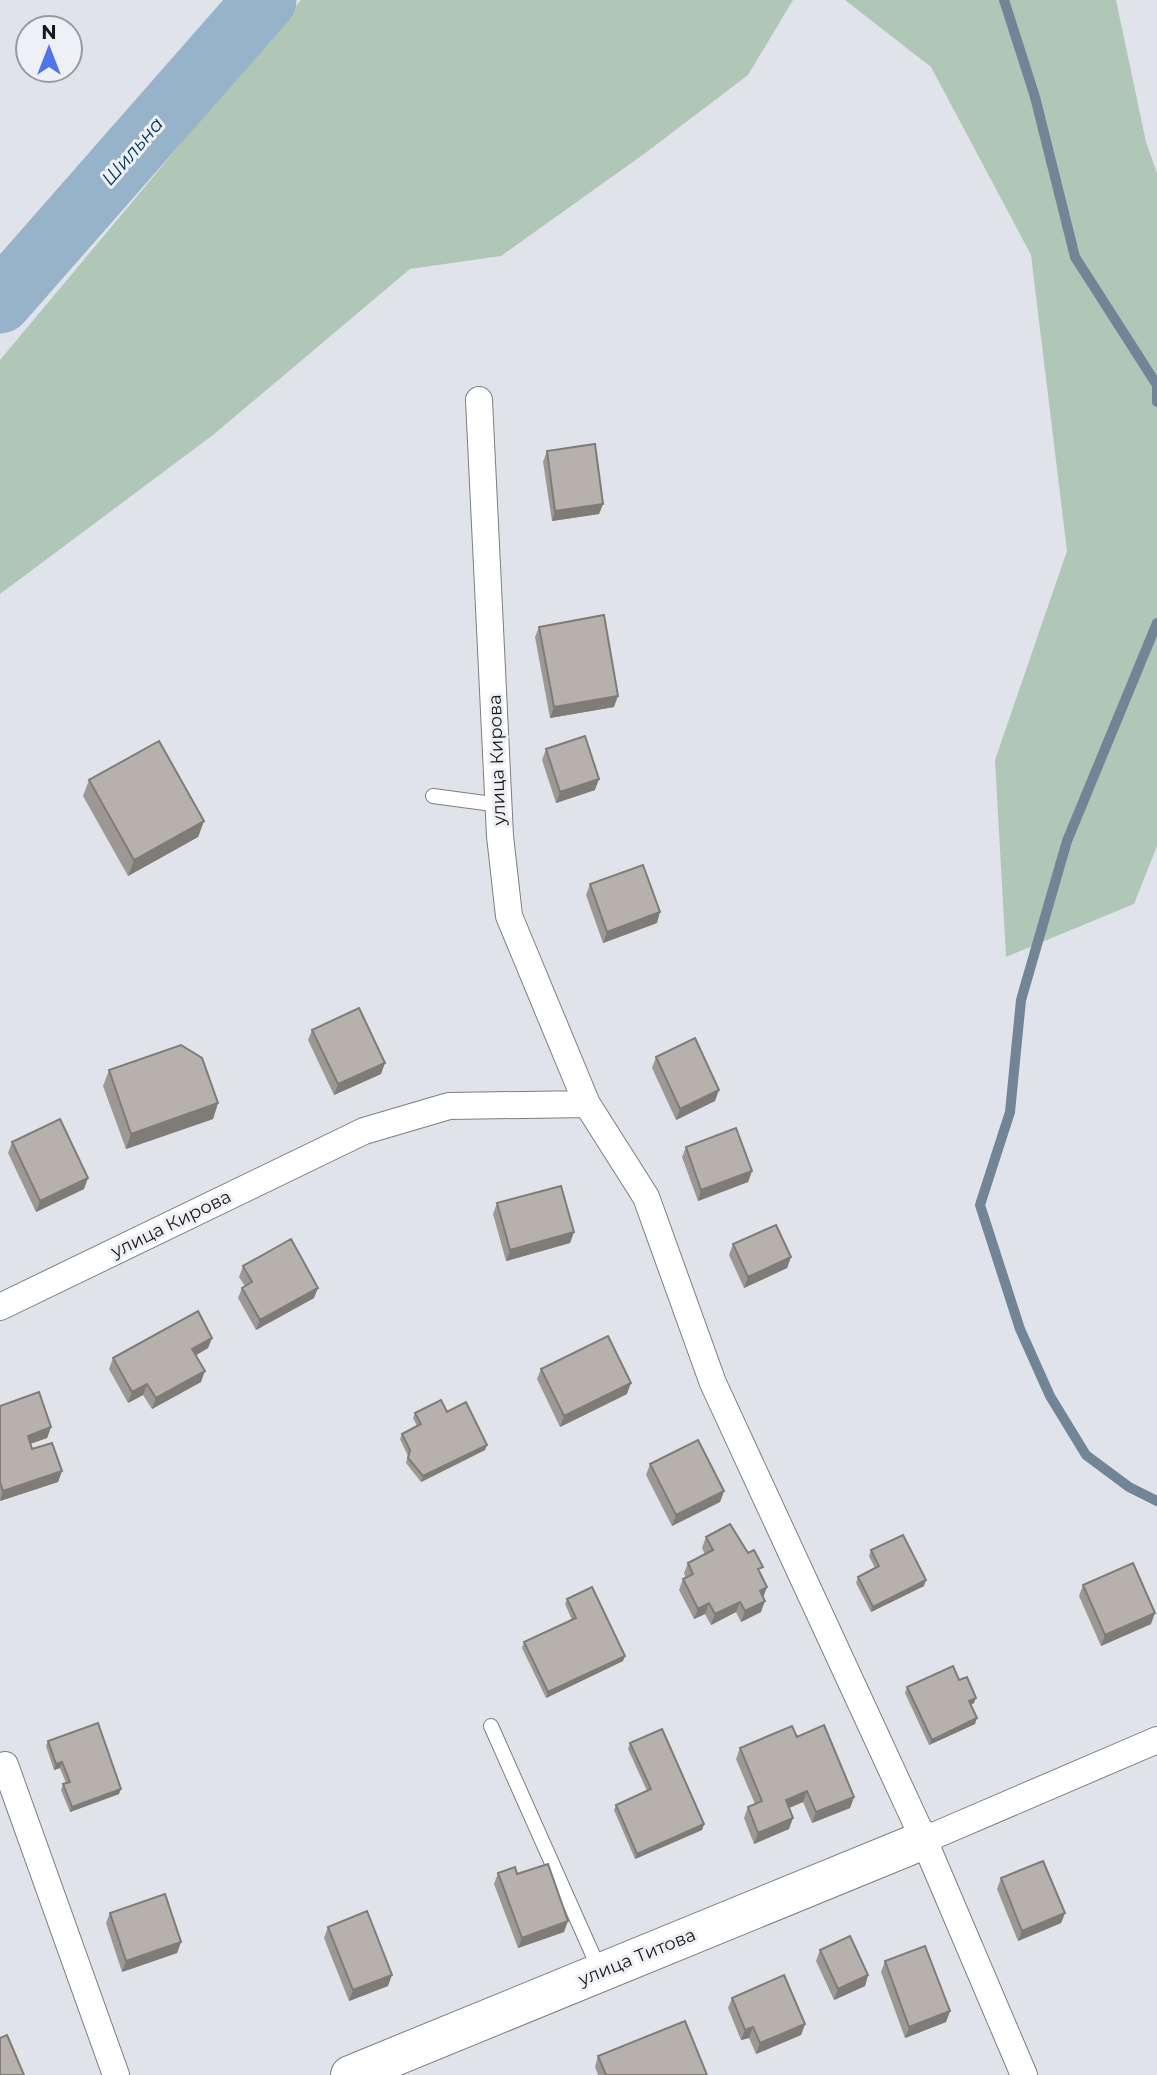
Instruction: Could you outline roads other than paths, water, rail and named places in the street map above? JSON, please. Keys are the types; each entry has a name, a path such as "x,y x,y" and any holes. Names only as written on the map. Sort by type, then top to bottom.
{"street":[{"name":"улица Кирова","path":"479,400 500,804 509,916 587,1104 646,1197 713,1383 924,1839"},
{"name":"улица Кирова","path":"0,1307 365,1131 449,1106 587,1104"},
{"name":"улица Титова","path":"350,2075 924,1839 1157,1740"},
{"path":"2,1758 116,2075"},
{"path":"924,1839 1024,2075"}],"lane":[{"path":"433,796 500,804"},
{"path":"491,1726 600,1972"}],"waterway":[{"name":"Шильна","path":"0,302 265,0"},
{"path":"1004,0 1035,97 1075,257 1157,385 1157,402"},
{"path":"1157,623 1067,841 1021,1000 1010,1112 980,1205 1020,1329 1050,1396 1086,1455 1129,1487 1157,1501"}]}
